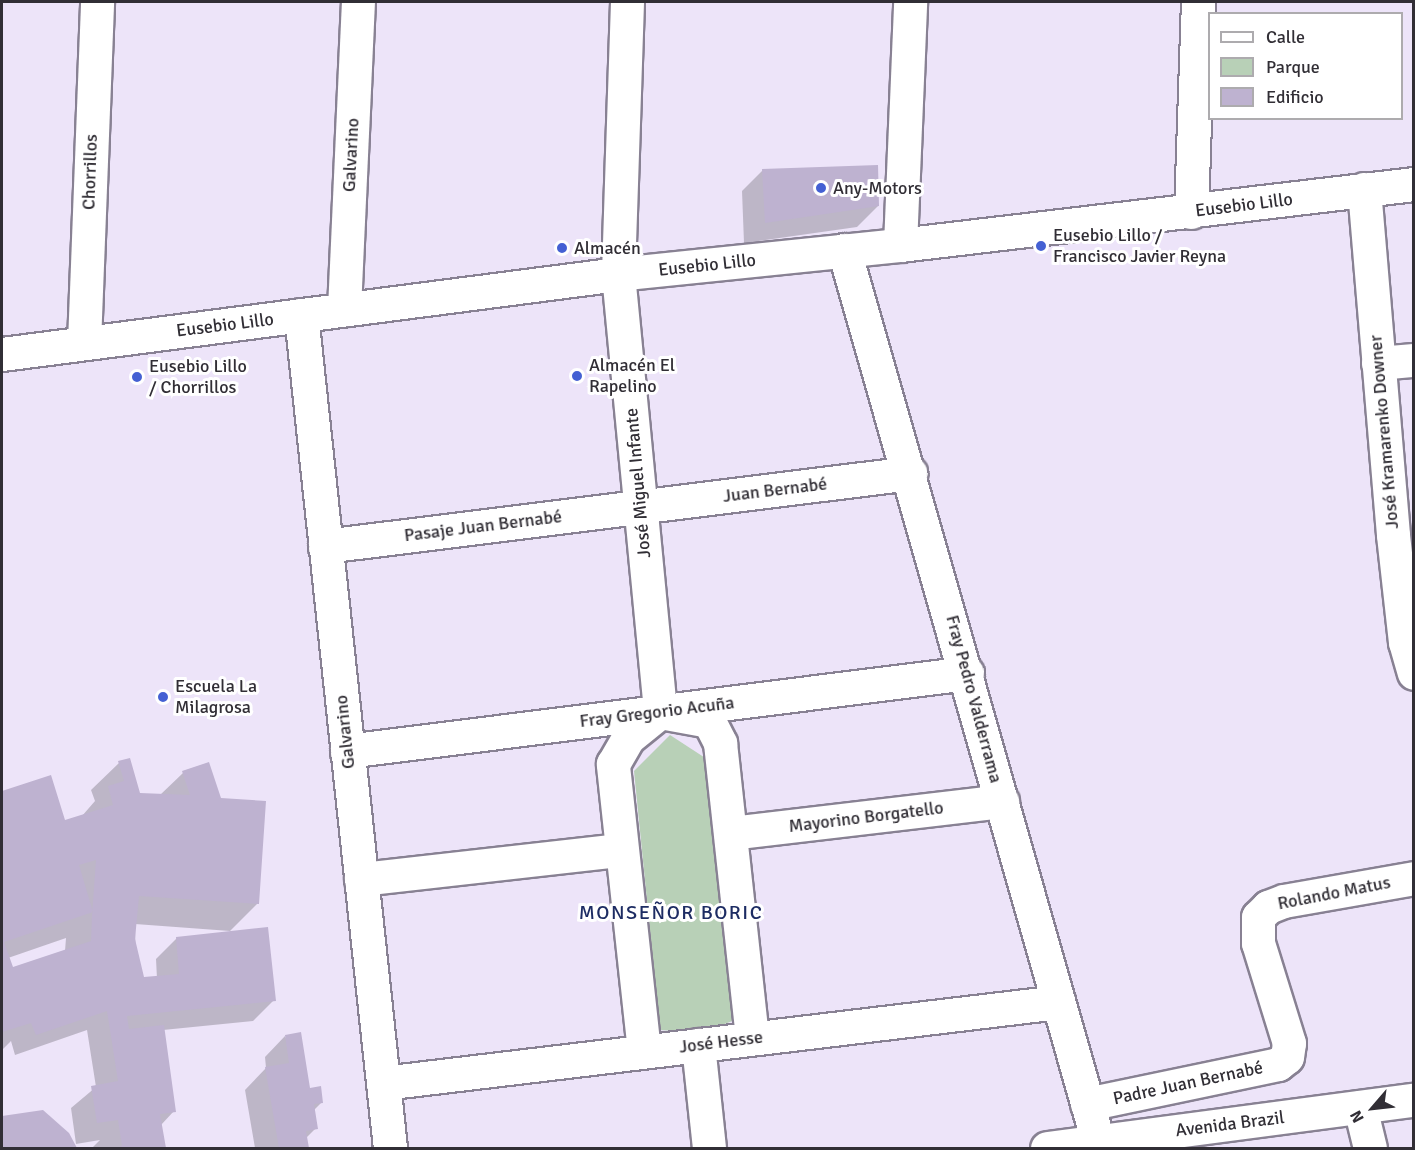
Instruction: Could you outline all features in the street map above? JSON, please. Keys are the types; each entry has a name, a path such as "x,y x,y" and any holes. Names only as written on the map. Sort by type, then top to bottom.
{"street":[{"name":"Chorrillos","path":"84,343 97,2"},
{"name":"Galvarino","path":"344,309 358,2"},
{"name":"José Miguel Infante","path":"627,2 618,274 660,712"},
{"path":"900,245 910,2"},
{"path":"1191,212 1198,2"},
{"name":"Eusebio Lillo","path":"2,354 618,274 900,245 1413,184"},
{"name":"José Kramarenko Downer","path":"1364,189 1378,363 1403,534 1405,642 1413,673"},
{"name":"Fray Pedro Valderrama","path":"844,250 967,673 1099,1145"},
{"name":"Galvarino","path":"301,315 390,1149"},
{"path":"1378,363 1413,360"},
{"name":"Juan Bernabé","path":"640,507 910,473"},
{"name":"Pasaje Juan Bernabé","path":"326,546 640,507"},
{"name":"Fray Gregorio Acuña","path":"347,751 967,673"},
{"path":"644,1051 613,764 628,738 660,712 709,722 720,743 752,1038"},
{"name":"Mayorino Borgatello","path":"730,833 1002,801"},
{"path":"361,879 621,850"},
{"name":"Rolando Matus","path":"1287,1057 1289,1043 1258,943 1258,917 1268,906 1284,901 1413,878"},
{"name":"José Hesse","path":"383,1083 1058,1002"},
{"path":"698,1045 709,1149"},
{"name":"Padre Juan Bernabé","path":"1087,1104 1278,1064 1287,1057"},
{"name":"Avenida Brazil","path":"1047,1149 1099,1145 1413,1100"},
{"path":"1360,1107 1370,1149"}],"green space":[{"path":"670,735 713,763 735,1020 701,1033 660,1030 634,771"}],"building":[{"name":"Any-Motors","path":"878,165 879,206 765,223 762,169"},
{"path":"130,758 140,793 190,795 182,771 209,762 221,798 266,801 259,904 139,896 135,939 144,977 179,974 176,937 268,927 276,1001 127,1016 129,1029 164,1025 176,1112 160,1114 166,1148 117,1148 122,1146 118,1120 97,1123 91,1086 118,1081 107,1011 36,1035 31,1023 2,1032 2,791 51,775 65,820 113,805 108,786 124,781 118,761","holes":["96,860 92,910 79,865","92,912 91,941 13,967 4,942"]},
{"path":"301,1032 310,1088 321,1086 323,1103 314,1104 318,1129 306,1131 309,1148 279,1148 265,1067 289,1063 285,1035"},
{"path":"43,1110 69,1133 77,1148 2,1148 2,1116"}],"place":[{"name":"Any-Motors","path":"821,188"},
{"name":"Eusebio Lillo / Francisco Javier Reyna","path":"1041,246"},
{"name":"Almacén","path":"562,248"},
{"name":"Almacén El Rapelino","path":"577,376"},
{"name":"Eusebio Lillo / Chorrillos","path":"137,377"},
{"name":"Escuela La Milagrosa","path":"163,697"}],"district":[{"name":"MONSEÑOR BORIC","path":"671,912"}]}
